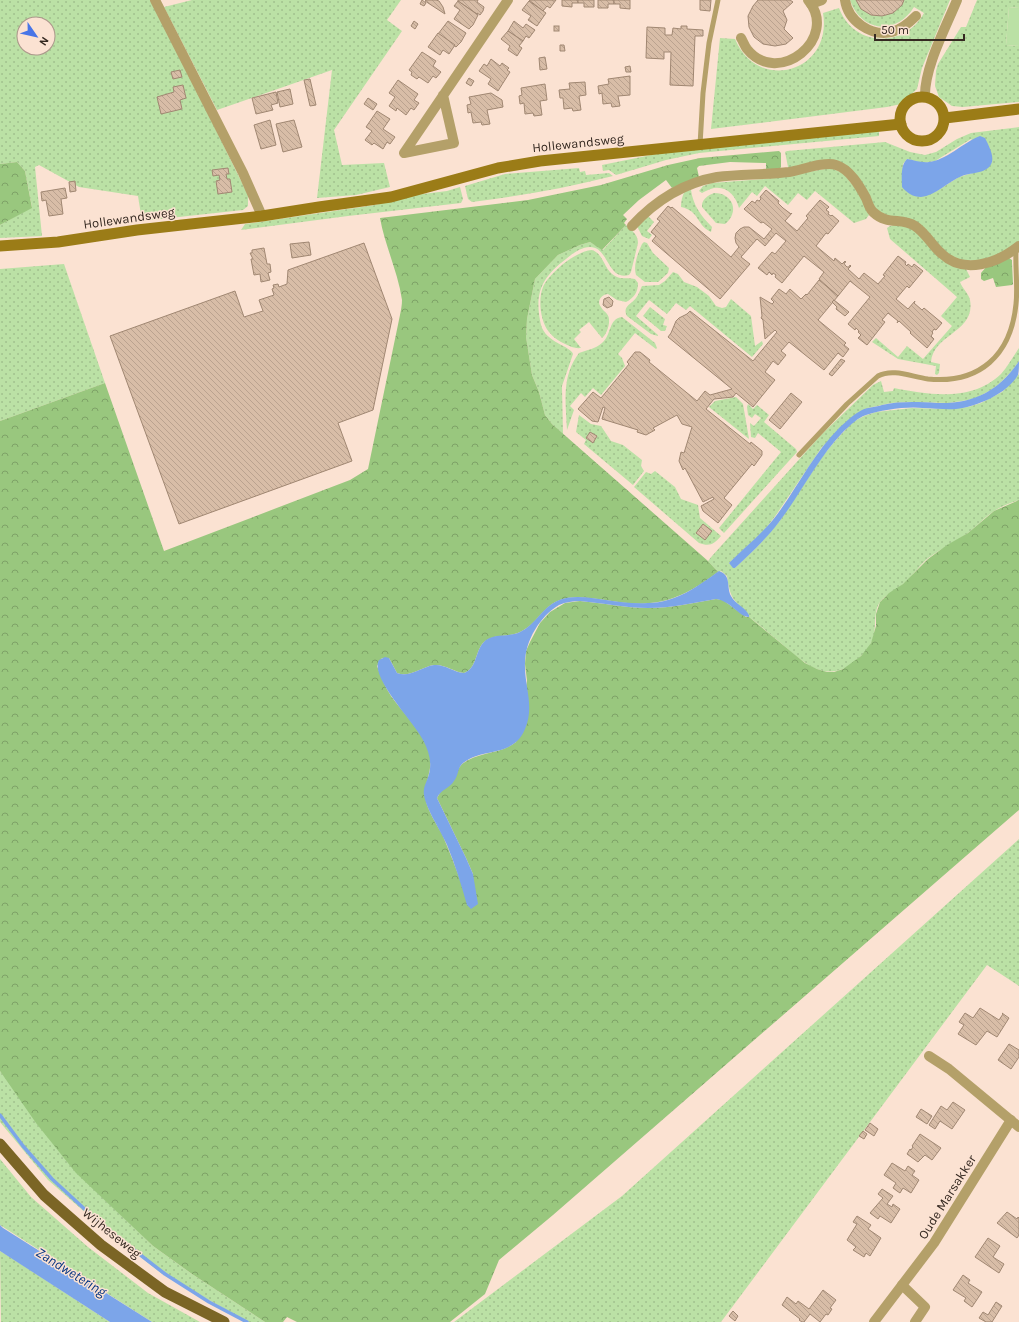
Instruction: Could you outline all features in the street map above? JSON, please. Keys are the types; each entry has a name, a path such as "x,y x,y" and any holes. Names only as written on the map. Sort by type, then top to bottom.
{"main road":[{"path":"925,97 939,104 943,110 945,118 944,126 940,133 933,139 925,142 917,141 909,137 904,132 900,117 906,104 912,100 925,97"},
{"path":"945,118 1019,109"},
{"name":"Hollewandsweg","path":"0,246 58,242 137,230 262,216 391,198 498,168 519,164 901,124"},
{"name":"Wijheseweg","path":"0,1144 44,1195 101,1245 165,1292 224,1322"}],"street":[{"path":"155,0 243,173 262,216"},
{"path":"443,95 454,143 404,153 443,95 508,0"},
{"path":"741,38 747,49 760,59 782,63 794,59 805,51 812,42 815,34 815,13 809,2 822,0"},
{"path":"845,0 850,14 857,22 867,29 875,32 892,32 910,23 916,16"},
{"path":"925,97 929,71 957,0"},
{"path":"632,226 641,216 662,199 684,187 701,181 718,177 784,173 831,164 842,168 849,174 862,191 871,210 877,216 887,221 914,225 942,255 954,263 970,266 979,264 1002,257 1017,248"},
{"path":"929,1056 949,1069 1015,1123"},
{"name":"Oude Marsakker","path":"874,1322 934,1243 1015,1123"},
{"path":"902,1285 925,1307 915,1322"}],"lane":[{"path":"700,145 703,93 709,43 718,0"},
{"path":"799,455 854,397 882,374 893,373 926,379 952,379 974,373 981,370 988,364 998,354 1005,342 1013,320 1017,296 1015,267 1017,248"}],"green space":[{"path":"0,0 152,0 248,195 248,206 243,210 142,221 138,196 79,187 39,165 35,167 42,236 0,238 0,225 32,207 25,171 17,162 0,164"},
{"path":"192,0 401,0 387,20 402,31 334,130 342,165 384,163 390,187 356,195 317,198 332,70 217,110 164,7"},
{"path":"850,0 950,0 922,68 917,89 901,104 711,129 720,38 735,39 746,56 760,66 776,70 791,69 806,62 817,50 823,33 823,13 839,8 846,21 856,31 867,36 880,39 905,33 916,24 924,13 914,7 907,16 898,23 889,26 879,26 870,24 862,19 855,11"},
{"path":"977,0 1019,0 1019,8 1009,7 1006,45 1019,46 1019,102 963,107 952,106 939,97 935,86 938,64 961,27 966,27"},
{"path":"1009,7 1019,8 1019,46 1006,45"},
{"path":"1019,127 1019,242 1000,254 979,261 955,260 937,244 876,210 848,168 788,167 785,152 885,142 910,152 925,155 936,152 957,139 971,133","holes":["971,139 992,162 986,169 959,177 935,192 902,183 903,164 907,159 923,163 935,161"]},
{"path":"879,131 879,136 699,153 666,160 616,175 609,170 603,171 602,165 661,153"},
{"path":"779,151 781,153 781,167 779,170 766,172 766,163 730,162 699,166 697,168 699,177 672,188 666,180 639,200 623,215 627,219 624,223 626,225 602,250 590,242 580,245 558,255 535,279 527,319 526,337 532,375 539,392 545,415 552,424 708,561 718,572 703,583 686,592 660,602 644,604 576,597 565,598 554,603 526,629 515,634 495,637 487,640 480,647 474,664 464,673 434,665 411,673 402,674 397,673 389,658 382,658 377,666 387,689 422,736 429,751 430,770 425,795 427,805 450,852 461,882 473,874 437,798 462,764 475,757 503,749 516,742 527,681 525,664 526,651 540,623 550,612 565,603 580,601 631,607 657,608 716,599 723,600 746,617 749,617 805,663 817,669 827,672 834,672 843,669 861,656 871,643 876,626 876,614 880,602 889,593 903,584 928,559 947,545 968,533 994,511 1019,500 1019,810 553,1215 499,1260 485,1294 450,1322 297,1322 287,1317 283,1322 265,1322 192,1274 153,1246 76,1173 36,1123 0,1071 0,421 105,383 164,551 350,480 368,469 402,302 398,279 380,218 528,200 601,185 668,165 700,158"},
{"path":"17,162 25,171 32,208 0,225 0,164"},
{"path":"579,168 580,172 585,171 586,175 609,173 613,176 543,191 472,202 468,199 465,186 505,174"},
{"path":"831,168 843,173 859,193 869,215 866,219 854,223 815,191 807,200 798,193 788,205 765,186 757,196 752,192 739,208 736,200 727,190 714,188 702,193 699,191 703,186 712,183 765,179"},
{"path":"460,187 463,199 461,203 241,230 245,224 375,205 415,195 447,191"},
{"path":"691,190 698,210 712,227 711,232 703,226 692,212 681,207 685,191"},
{"path":"714,193 726,196 732,204 732,214 730,219 725,224 716,223 702,207 705,198"},
{"path":"648,216 654,222 647,231 652,235 649,239 642,236 637,226"},
{"path":"626,225 636,235 638,240 629,275 622,276 616,273 601,252 596,248 587,247 580,249 557,266 545,280 539,296 539,314 544,331 553,340 571,351 573,354 562,386 563,434 545,415 539,392 532,375 526,337 527,319 535,279 558,255 580,245 590,242 603,250"},
{"path":"894,225 910,227 966,269 970,277 960,282 970,300 970,311 967,319 961,326 939,345 933,353 931,362 940,364 939,373 937,375 935,374 936,366 898,359 872,342 876,338 898,357 907,346 923,359 952,326 941,316 957,297 890,239 887,228"},
{"path":"644,242 647,243 653,253 669,268 668,273 658,282 645,282 636,275 636,259"},
{"path":"592,250 602,258 611,273 620,278 635,279 638,286 635,294 626,302 617,300 608,294 599,300 602,309 607,314 609,320 606,333 602,338 589,322 579,330 581,332 574,339 581,348 576,348 557,340 551,335 546,327 540,304 541,292 546,281 564,263 579,254"},
{"path":"1009,258 1012,260 1012,285 996,287 993,278 984,281 981,279 981,273 987,266"},
{"path":"64,264 105,383 0,421 0,269"},
{"path":"673,272 678,274 684,282 697,287 709,296 716,306 722,308 726,307 731,299 751,316 755,346 762,341 763,344 752,357 690,306 686,310 676,303 667,314 649,300 636,316 658,336 651,334 627,316 627,307 639,294 642,286 659,285"},
{"path":"650,307 665,319 663,325 667,326 665,331 661,331 643,316"},
{"path":"622,317 655,343 657,348 656,349 635,333 618,354 622,358 625,366 601,395 593,388 585,397 581,393 570,406 574,410 567,430 566,390 569,371 573,362 579,353 594,348 602,343 614,321"},
{"path":"1019,348 1019,361 1012,371 991,390 976,398 949,403 891,403 868,408 822,447 764,531 729,563 735,568 758,546 779,522 822,457 853,422 876,412 912,408 945,409 968,407 981,403 1002,392 1019,374 1019,500 994,511 968,533 932,555 905,582 882,599 876,611 873,638 869,646 856,661 843,669 824,671 815,668 798,658 749,617 749,615 733,598 729,589 727,576 721,571 718,572 708,561 822,434 873,385 881,381 884,392 893,391 894,388 921,393 964,393 990,383 1001,374"},
{"path":"736,397 743,404 749,439 709,407 715,401"},
{"path":"748,404 753,409 757,405 769,415 764,422 796,449 797,452 724,533 719,528 781,452 758,433 755,438 751,437 750,423 754,426 761,418 755,414 752,418 748,415"},
{"path":"579,415 591,424 601,426 611,441 623,445 642,460 641,466 644,471 633,485 584,444 586,440 576,432"},
{"path":"655,471 675,487 681,499 698,505 700,518 721,536 716,541 709,545 699,543 634,487 646,472 651,474"},
{"path":"1019,839 1019,986 987,965 721,1322 454,1322 622,1196"},
{"path":"0,1071 117,1211 153,1246 192,1274 265,1322 246,1321 161,1273 103,1228 48,1180 0,1122"},
{"path":"0,1159 31,1197 88,1247 148,1293 200,1322 152,1322 0,1225"},
{"path":"0,1251 13,1259 110,1322 1,1322"}],"water":[{"path":"980,136 985,138 992,156 992,162 987,169 962,176 926,196 918,197 908,193 902,187 902,169 907,159 923,162 935,161"},
{"path":"1019,361 1018,375 1013,382 999,394 973,406 956,409 894,409 872,413 857,420 834,442 787,511 769,534 735,568 733,568 729,563 771,523 830,437 856,414 867,408 896,403 950,403 974,398 994,388"},
{"path":"719,571 727,578 731,596 747,612 749,617 745,616 721,600 716,599 657,608 631,607 577,601 559,605 540,622 531,638 526,655 525,671 529,712 528,721 520,738 505,748 479,755 463,763 454,781 437,798 473,874 478,904 471,909 467,905 453,859 425,801 424,789 430,770 430,760 427,750 418,732 386,688 378,668 379,660 385,657 389,658 397,673 402,674 411,673 434,665 464,673 474,664 483,643 491,637 510,635 520,632 557,601 582,597 632,603 658,602 686,593"},
{"name":"Zandwetering","path":"0,1225 152,1322 110,1322 0,1251"}],"building":[{"path":"422,0 426,3 424,6 420,4"},
{"path":"458,0 478,0 477,2 484,7 483,11 480,15 477,14"},
{"path":"529,0 556,0 550,8 547,6 543,11"},
{"path":"562,0 578,0 578,3 572,3 572,7 562,6"},
{"path":"578,0 594,0 594,7 584,7 584,3 578,3"},
{"path":"598,0 614,0 614,4 608,4 608,8 598,8"},
{"path":"614,0 630,0 630,9 620,8 620,4 614,4"},
{"path":"700,0 711,0 710,11 700,10"},
{"path":"758,0 790,0 793,2 783,11 787,20 784,29 793,38 786,44 775,46 763,44 754,37 749,27 748,16"},
{"path":"856,0 904,0 902,5 893,13 882,16 871,15 861,9"},
{"path":"425,1 439,1 445,14"},
{"path":"458,1 478,15 473,25 469,29 454,19 460,10 454,6"},
{"path":"529,1 546,13 537,26 528,20 531,16 522,10"},
{"path":"414,21 418,24 415,29 411,26"},
{"path":"448,21 466,33 456,47 438,34"},
{"path":"514,21 523,28 526,24 535,30 529,38 526,36 523,41 508,31"},
{"path":"554,26 559,26 559,31 554,31"},
{"path":"681,26 687,26 687,29 703,30 703,36 695,36 693,86 670,85 671,52 664,52 664,59 646,58 647,27 665,28 665,35 672,35 673,28 681,29"},
{"path":"508,31 523,41 519,46 522,48 517,56 508,50 510,46 501,39"},
{"path":"438,33 455,45 449,54 443,50 440,55 428,47"},
{"path":"560,45 564,45 565,51 560,51"},
{"path":"422,52 436,61 433,66 441,72 436,78 433,76 428,83 419,77 417,79 411,75 412,72 409,70"},
{"path":"545,57 547,69 540,70 539,58"},
{"path":"491,59 500,66 502,63 509,68 507,70 510,72 498,91 488,84 491,79 479,71 484,64 487,66"},
{"path":"630,66 631,72 626,72 625,67"},
{"path":"180,70 182,77 173,79 171,72"},
{"path":"630,76 630,95 618,96 620,106 612,107 611,103 603,104 602,93 599,94 598,86 609,84 608,79"},
{"path":"469,78 474,81 471,86 466,83"},
{"path":"310,79 316,105 310,106 304,80"},
{"path":"398,80 418,94 414,100 419,103 414,110 411,108 406,115 397,108 396,111 389,106 395,97 389,93"},
{"path":"585,82 586,95 579,96 581,110 573,111 572,108 564,109 563,98 560,98 559,90 570,89 569,83"},
{"path":"545,84 547,100 540,101 542,115 534,116 533,113 525,114 524,103 520,104 519,96 522,95 521,88"},
{"path":"183,85 186,98 180,100 182,109 161,114 157,97 174,92 173,87"},
{"path":"290,89 293,104 280,107 277,92"},
{"path":"276,92 278,103 271,105 273,110 256,114 252,98"},
{"path":"491,93 502,100 503,107 487,110 490,124 482,125 481,122 473,123 471,112 468,113 467,105 471,104 469,97"},
{"path":"368,98 377,104 373,110 364,104"},
{"path":"377,111 390,119 383,129 395,137 390,144 387,142 383,149 374,143 372,145 365,140 372,131 366,127"},
{"path":"270,120 276,145 261,149 254,125"},
{"path":"294,120 302,147 283,152 276,124"},
{"path":"228,168 229,174 226,174 227,179 230,179 232,192 218,194 216,181 220,180 219,175 213,176 212,170"},
{"path":"75,181 76,191 70,192 69,182"},
{"path":"65,188 67,198 61,199 63,214 49,216 46,200 42,201 41,192"},
{"path":"766,190 779,201 778,203 783,208 791,214 792,213 785,221 797,231 808,218 806,216 820,200 829,207 826,210 829,212 828,214 831,216 832,215 839,221 828,234 826,233 816,246 834,261 835,258 842,264 845,261 846,262 844,263 847,267 850,265 851,266 848,269 859,279 864,273 878,284 898,256 906,262 905,264 907,266 908,264 912,267 914,264 923,271 909,288 907,286 896,299 908,309 915,301 914,303 922,310 924,308 942,323 932,332 933,333 931,336 934,339 927,348 899,321 897,323 898,321 888,313 882,320 885,322 867,345 858,338 861,335 858,332 859,331 856,328 855,330 848,324 870,297 850,281 838,296 819,279 824,272 804,256 782,283 773,273 772,275 769,272 767,275 758,268 772,252 775,254 786,241 776,233 765,246 757,239 741,257 750,264 720,299 652,241 656,236 651,232 660,221 657,219 668,206 671,208 672,207 731,257 739,247 735,238 736,233 740,229 749,227 764,239 772,229 763,222 761,223 744,209 752,201 755,203 757,200 759,201 761,199 760,197"},
{"path":"309,242 311,255 292,258 290,244"},
{"path":"364,243 392,319 373,410 338,423 352,461 179,524 110,336 235,291 244,317 263,311 259,300 274,295 272,289 274,288 273,285 278,284 279,287 287,284 288,270"},
{"path":"264,248 267,264 270,264 271,272 268,273 270,280 261,282 260,274 254,275 251,259 253,259 250,253 252,253 252,250"},
{"path":"819,280 838,296 818,320 846,343 844,345 849,349 843,357 838,353 824,370 789,342 781,351 786,355 778,365 773,361 765,372 775,380 753,407 736,393 733,397 714,399 706,409 750,444 751,442 762,451 762,455 754,466 752,464 724,498 732,505 718,523 703,511 701,506 714,499 713,497 703,502 685,468 683,470 679,461 681,452 684,453 692,427 682,424 677,415 653,428 655,430 646,435 637,432 638,430 602,419 605,408 603,407 598,422 592,421 578,409 593,392 601,398 629,364 627,362 635,352 640,352 650,360 649,362 697,401 705,391 710,395 732,389 668,337 676,321 690,311 753,361 777,332 775,330 765,339 763,320 761,318 760,297 772,304 774,302 771,299 779,289 786,294 790,289 801,299 806,294 807,295"},
{"path":"609,297 613,301 612,306 607,308 603,305 604,299"},
{"path":"834,300 849,312 845,316 836,309 837,307 832,302"},
{"path":"841,359 845,361 832,376 829,374"},
{"path":"791,393 802,402 780,429 769,420"},
{"path":"590,432 597,436 593,443 586,438"},
{"path":"703,524 712,531 705,540 696,533"},
{"path":"980,1008 999,1020 1003,1014 1002,1013 1009,1018 997,1037 987,1031 976,1045 958,1034 964,1025 959,1022 965,1013 973,1018"},
{"path":"1009,1044 1019,1050 1019,1057 1011,1069 998,1060"},
{"path":"953,1102 965,1110 952,1129 940,1121 935,1129 929,1125 941,1106 947,1110"},
{"path":"921,1109 932,1116 927,1124 916,1117"},
{"path":"870,1123 878,1129 874,1136 865,1130"},
{"path":"863,1131 867,1134 864,1139 859,1136"},
{"path":"920,1134 941,1148 932,1160 925,1155 918,1162 907,1154 913,1147 912,1146"},
{"path":"892,1163 905,1171 908,1166 915,1171 912,1175 919,1180 911,1193 903,1188 900,1193 897,1191 893,1188 896,1183 884,1175"},
{"path":"882,1189 893,1196 887,1204 892,1207 893,1204 900,1209 891,1223 880,1216 878,1219 870,1213 883,1198 878,1194"},
{"path":"1007,1212 1017,1219 1018,1217 1019,1218 1019,1235 1017,1238 997,1223"},
{"path":"857,1216 871,1225 868,1229 881,1238 870,1256 866,1253 864,1257 853,1250 856,1247 847,1240 857,1224 853,1222"},
{"path":"988,1238 1000,1246 993,1257 1004,1264 999,1273 975,1257"},
{"path":"963,1275 970,1280 968,1283 982,1292 972,1307 964,1301 966,1298 953,1290"},
{"path":"823,1290 836,1300 830,1308 832,1309 828,1315 826,1314 820,1322 810,1314 804,1322 802,1322 782,1305 787,1297 796,1304 798,1301 809,1309"},
{"path":"996,1302 1002,1306 992,1322 986,1322 979,1318 983,1312 988,1315"},
{"path":"733,1311 738,1316 735,1321 729,1316"}],"waterway":[{"path":"0,1115 23,1146 52,1179 103,1226 165,1274 209,1302 247,1322"}]}
